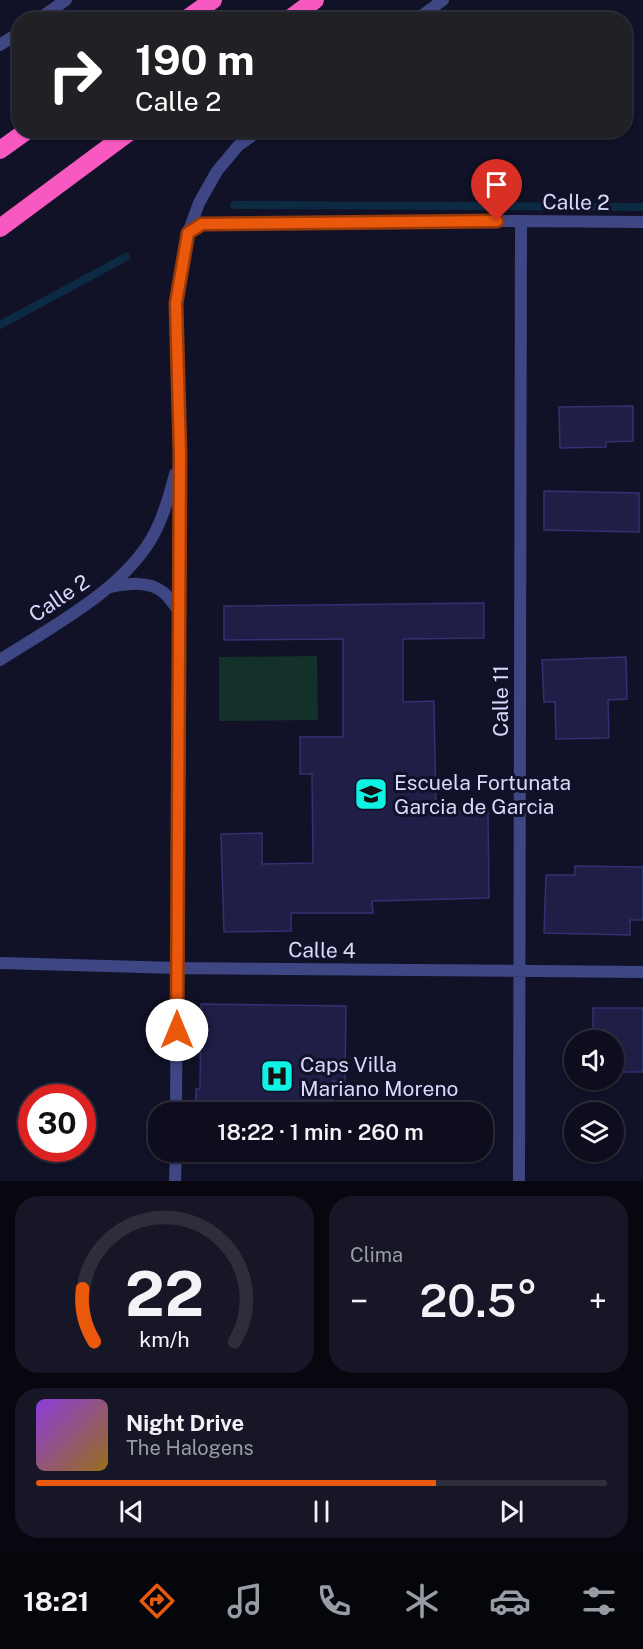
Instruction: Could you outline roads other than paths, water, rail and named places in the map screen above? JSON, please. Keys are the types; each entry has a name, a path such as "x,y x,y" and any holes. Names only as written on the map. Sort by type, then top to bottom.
{"highway":[{"path":"196,12 213,0"},
{"path":"299,12 315,0"},
{"path":"0,150 17,138"},
{"path":"0,228 121,138"},
{"path":"0,241 95,156"}],"street":[{"path":"49,12 66,0"},
{"path":"427,12 443,0"},
{"path":"176,1102 180,454 176,303 188,233 200,203 217,171 238,146 249,138"},
{"name":"Calle 11","path":"519,1181 521,221"},
{"name":"Calle 2","path":"188,233 202,224 643,222"},
{"name":"Calle 2","path":"0,660 110,588 135,561 154,535 167,505 180,454"},
{"name":"Calle 2","path":"110,588 132,583 150,586 163,591 179,611"},
{"name":"Calle 4","path":"0,963 177,968 643,972"},
{"path":"175,1181 176,1162"}],"waterway":[{"path":"234,205 643,207"},
{"path":"0,325 126,257"}],"place":[{"name":"Escuela Fortunata Garcia de Garcia","path":"371,794"},
{"name":"Caps Villa Mariano Moreno","path":"277,1076"}]}
